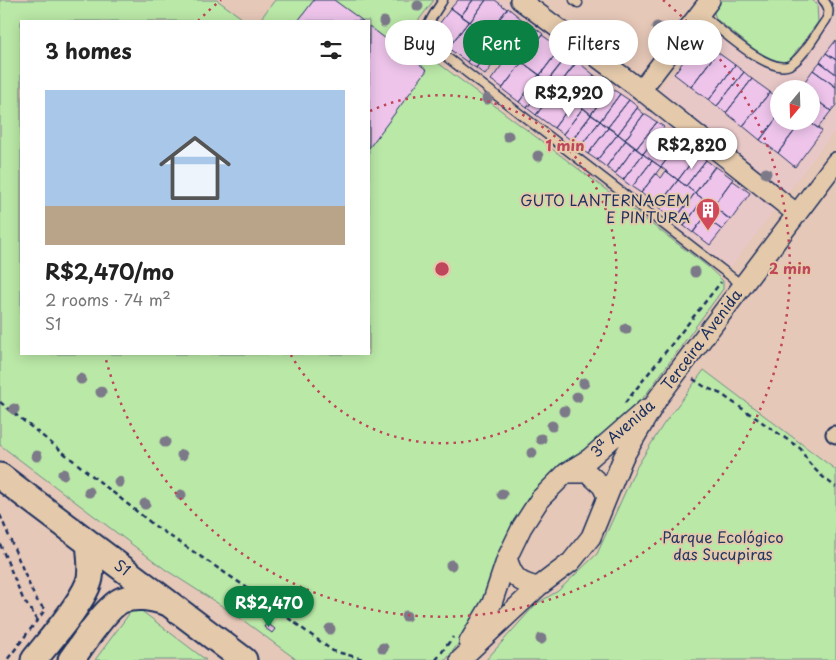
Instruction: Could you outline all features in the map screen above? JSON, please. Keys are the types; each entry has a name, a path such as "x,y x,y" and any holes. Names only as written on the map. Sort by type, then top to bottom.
{"highway":[{"name":"S1","path":"0,476 244,660"},
{"path":"34,660 46,626 88,587 91,576 89,543"},
{"path":"71,660 106,614 122,600 134,597 168,602"}],"street":[{"path":"520,0 641,90 797,214"},
{"path":"641,90 705,6"},
{"name":"Terceira Avenida","path":"658,398 836,162"},
{"name":"3ª Avenida","path":"460,660 492,603 507,558 522,527 540,499 566,473 590,458 658,398"},
{"name":"3ª Avenida","path":"460,660 538,587 570,562 591,537 623,458 658,398"},
{"path":"566,473 588,474 602,486 607,496"},
{"path":"507,558 512,572 524,584 538,587"}],"lane":[{"path":"443,0 429,25 425,36 427,42 743,287"},
{"path":"705,6 757,58 770,65 784,68 798,59 826,20 828,7 822,0"}],"path":[{"path":"679,371 705,387 722,394 801,449 804,456 822,477 836,487"},
{"path":"0,402 155,526 246,587 334,651 367,660"},
{"path":"0,516 35,598 44,610 46,626"},
{"path":"0,544 23,599 46,626"},
{"path":"7,660 46,626"}],"shaded area":[{"path":"456,0 504,0 531,20 463,20 463,65 539,65 539,26 549,34 549,65 591,65 647,107 679,65 722,65 722,20 713,20 728,0 836,0 836,129 730,268 453,59 453,20 441,20"}],"green space":[{"path":"0,0 217,0 245,20 20,20 20,355 370,355 370,20 260,20 275,0 434,0 419,20 385,20 385,65 441,65 707,266 723,281 723,289 626,419 544,487 489,594 461,640 446,660 297,660 236,615 166,570 0,445"},
{"path":"719,0 812,0 817,4 818,22 786,65 769,61 722,24 722,20 716,19 713,9"},
{"name":"Parque Ecológico das Sucupiras","path":"704,370 836,470 836,660 486,660 536,604 558,591 597,554 636,468 663,425"},
{"path":"135,606 206,660 95,660"}],"building":[{"path":"314,0 334,0 362,20 299,20"},
{"path":"458,0 473,0 461,16 451,8"},
{"path":"473,0 486,0 471,20 467,20 461,16"},
{"path":"486,0 495,0 507,9 499,20 471,20"},
{"path":"451,8 468,20 463,20 463,29 453,42 453,20 442,20"},
{"path":"508,8 523,20 499,20"},
{"path":"370,27 385,38 385,65 420,65 427,70 370,147"},
{"path":"463,29 463,59 453,52 453,42"},
{"path":"539,31 543,34 539,39"},
{"path":"542,35 549,40 549,63 540,75 526,65 539,65 539,39"},
{"path":"836,40 836,60 826,53"},
{"path":"826,53 836,60 836,74 820,62"},
{"path":"722,56 735,65 709,100 691,87 707,65 722,65"},
{"path":"820,62 836,74 836,87 813,70"},
{"path":"549,63 549,65 560,65 547,81 540,75"},
{"path":"478,65 492,65 485,75 476,68"},
{"path":"502,65 520,65 503,88 491,80"},
{"path":"520,65 526,65 539,75 519,102 502,89"},
{"path":"560,65 575,65 557,88 548,81"},
{"path":"574,65 582,65 594,75 574,101 557,88"},
{"path":"681,65 707,65 691,87 674,74"},
{"path":"735,65 744,72 717,106 709,100"},
{"path":"813,70 836,87 836,105 831,111 820,103 820,80 806,80"},
{"path":"744,72 752,79 726,113 717,106"},
{"path":"539,75 547,81 527,108 519,102"},
{"path":"594,75 611,88 591,114 574,101"},
{"path":"752,79 770,92 743,126 726,113"},
{"path":"547,81 557,88 536,115 527,108"},
{"path":"557,88 574,101 554,128 536,115"},
{"path":"611,88 620,94 600,121 591,114"},
{"path":"770,92 770,127 760,140 743,126"},
{"path":"620,94 629,100 608,127 600,121"},
{"path":"629,100 638,107 618,134 608,127"},
{"path":"574,101 583,108 563,134 554,128"},
{"path":"820,103 831,111 820,125"},
{"path":"583,108 591,115 572,141 563,134"},
{"path":"637,108 644,114 625,140 618,134"},
{"path":"644,114 657,122 636,149 625,140"},
{"path":"591,115 600,121 579,148 571,141"},
{"path":"600,121 608,128 588,154 579,148"},
{"path":"657,122 664,127 643,154 636,149"},
{"path":"770,127 770,130 795,130 778,153 760,140"},
{"path":"608,128 618,134 597,160 588,154"},
{"path":"795,130 822,131 795,167 778,153"},
{"path":"618,134 626,140 606,167 597,160"},
{"path":"672,134 681,141 661,167 643,154 654,139 663,146"},
{"path":"626,140 635,147 615,174 606,167"},
{"path":"681,140 698,153 678,180 661,167"},
{"path":"635,147 643,154 623,180 615,174"},
{"path":"643,154 652,161 632,187 623,180"},
{"path":"698,154 706,160 686,186 678,180"},
{"path":"706,160 715,167 695,193 686,186"},
{"path":"652,161 661,167 641,193 632,187"},
{"path":"715,166 733,179 713,206 695,193"},
{"path":"666,171 678,180 658,206 641,193 656,174 661,178"},
{"path":"678,180 695,193 675,220 658,207"},
{"path":"732,180 750,193 731,220 713,206"},
{"path":"695,193 703,199 684,226 675,219"},
{"path":"703,199 713,206 693,233 684,226"},
{"path":"713,206 730,220 722,230 705,217"},
{"name":"GUTO LANTERNAGEM E PINTURA","path":"705,217 722,230 710,245 693,232"},
{"path":"267,623 275,629 272,633 264,627"}],"place":[{"name":"GUTO LANTERNAGEM E PINTURA","path":"708,231"}]}
